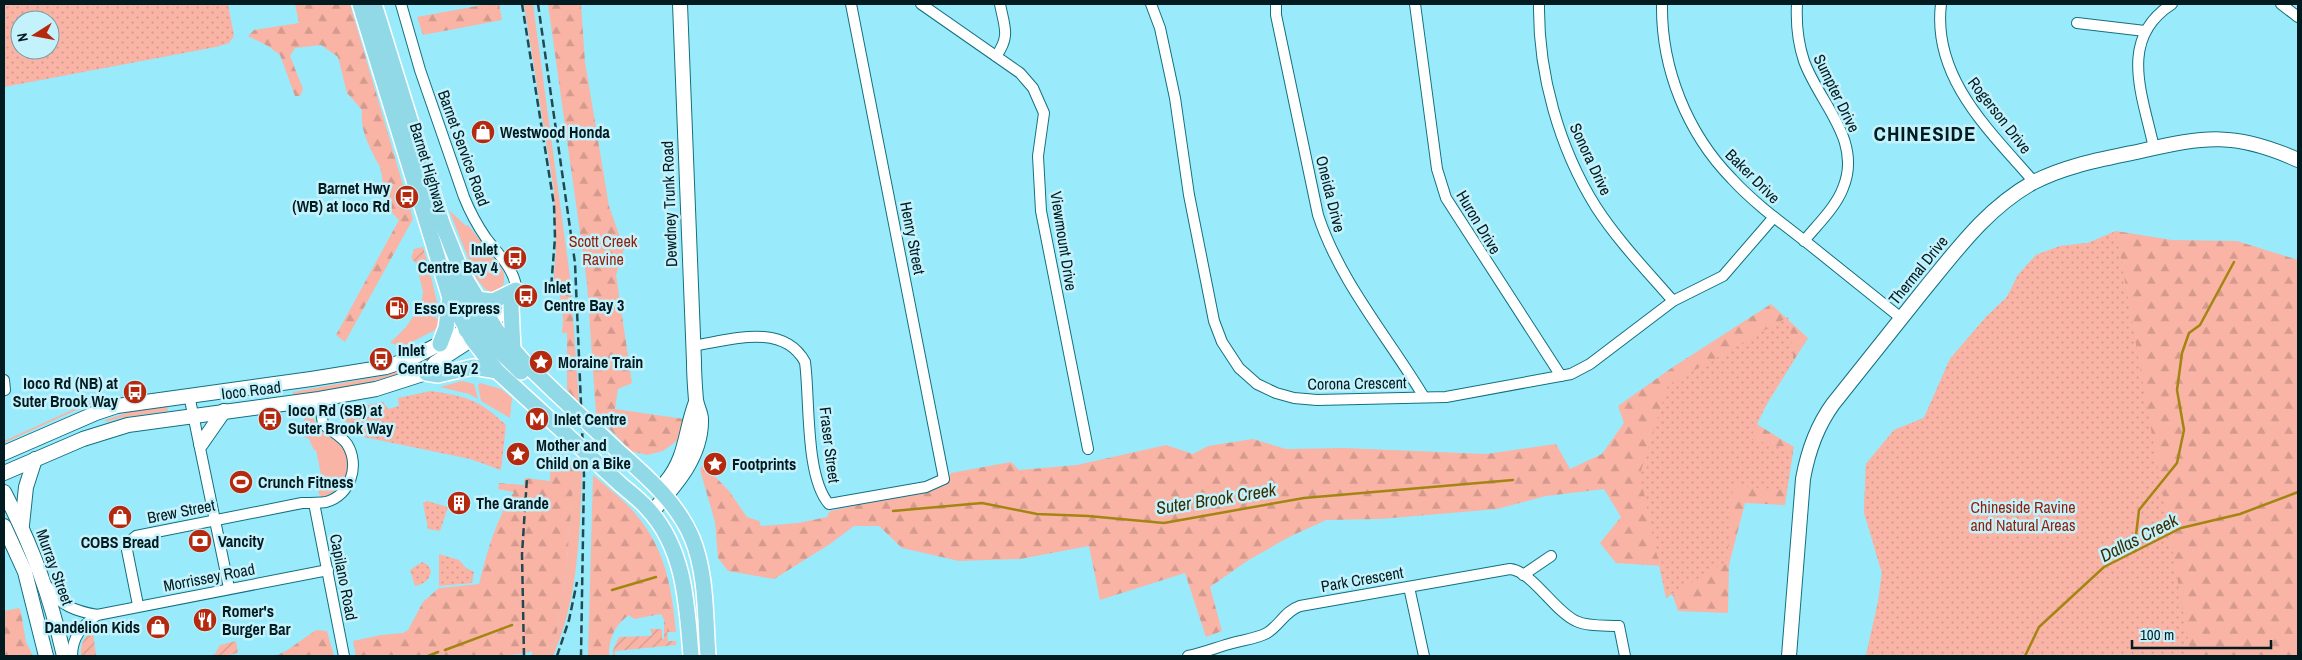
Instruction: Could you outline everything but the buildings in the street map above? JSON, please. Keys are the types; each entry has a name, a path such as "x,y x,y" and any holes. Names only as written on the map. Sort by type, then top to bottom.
{"main road":[{"name":"Barnet Highway","path":"360,4 450,298 482,327"},
{"name":"Barnet Highway","path":"374,4 445,232 462,273 476,299 482,327"},
{"name":"Dewdney Trunk Road","path":"649,510 662,494 686,444 691,416 696,402 680,4"},
{"name":"Thermal Drive","path":"1789,656 1803,479 1810,448 1827,413 1963,242 1985,218 2008,198 2034,182 2072,167 2180,141 2229,139 2249,141 2269,147 2298,160"},
{"path":"440,264 458,288 482,327 497,371 649,510 673,549 683,580 691,656"},
{"path":"476,299 494,302 516,290"},
{"path":"440,344 446,328 450,298"},
{"path":"511,306 513,350"},
{"path":"482,327 513,350 555,397"},
{"path":"482,327 618,456 662,494 686,526 697,553 703,585 708,656"},
{"name":"Ioco Road","path":"4,453 106,409 189,395 366,371 400,363 482,327"},
{"name":"Ioco Road","path":"4,473 110,429 194,414 319,399 376,389 426,373 482,327"},
{"path":"426,373 438,375 473,367 497,371"},
{"path":"201,444 224,411"},
{"path":"22,526 26,487 35,459"},
{"name":"Murray Street","path":"4,492 22,526 44,581 64,656"},
{"name":"Murray Street","path":"4,526 25,572 46,656"}],"street":[{"name":"Barnet Service Road","path":"401,4 420,70 464,197 472,216 508,269 516,290"},
{"name":"Henry Street","path":"851,4 944,479"},
{"name":"Viewmount Drive","path":"921,4 1020,73 1033,88 1044,113 1038,156 1042,211 1088,450"},
{"path":"996,56 1005,45 1006,37 1000,4"},
{"name":"Corona Crescent","path":"1151,4 1162,37 1175,98 1189,195 1214,321 1230,356 1239,368 1257,384 1285,396 1317,400 1463,396 1561,376 1590,364 1673,301 1722,276 1774,217"},
{"name":"Oneida Drive","path":"1276,4 1276,15 1316,205 1327,241 1340,269 1424,397"},
{"name":"Huron Drive","path":"1415,4 1438,169 1446,198 1561,376"},
{"name":"Sonora Drive","path":"1539,4 1542,50 1550,96 1563,138 1578,173 1607,222 1673,301"},
{"name":"Baker Drive","path":"1662,4 1662,29 1669,63 1694,127 1721,167 1744,191 1774,217 1902,318"},
{"name":"Sumpter Drive","path":"1797,4 1797,29 1804,61 1842,134 1848,159 1843,190 1804,241"},
{"name":"Rogerson Drive","path":"1942,4 1942,44 1948,65 1957,84 1969,104 2034,182"},
{"path":"2154,148 2137,70 2139,49 2144,31 2156,17 2172,4"},
{"path":"2281,4 2298,17"},
{"path":"2077,23 2144,31"},
{"path":"482,327 511,306 516,290"},
{"name":"Fraser Street","path":"693,346 770,336 792,344 801,354 806,362 811,442 818,488 829,504 926,487 944,479"},
{"path":"189,395 201,444 228,588"},
{"name":"Brew Street","path":"138,606 128,554 130,541 143,534 326,502 344,491 349,485 353,469 352,452 343,439 323,424 319,399"},
{"name":"Capilano Road","path":"314,503 344,656"},
{"path":"1551,556 1524,575 1574,621 1587,624 1619,626 1625,656"},
{"name":"Park Crescent","path":"1188,656 1217,653 1266,633 1286,613 1300,606 1510,569 1524,575"},
{"name":"Morrissey Road","path":"44,581 60,602 74,610 97,615 328,570"},
{"path":"1409,586 1424,656"},
{"name":"Morrissey Road","path":"72,656 72,645 78,632 97,615"}],"green space":[{"path":"4,4 228,4 234,36 229,43 4,87"},
{"path":"295,4 350,4 413,219 345,342 336,335 399,220 387,206 380,167 365,134 362,110 347,93 338,57 321,45 295,48 290,56 303,89 300,96 295,96 280,55 268,46 248,36 254,30 299,23"},
{"path":"488,4 499,4 502,20 423,35 417,17"},
{"path":"524,4 533,4 570,277 562,289 553,288 556,249 554,191"},
{"name":"Scott Creek Ravine","path":"548,4 581,4 585,62 609,206 624,249 616,275 632,383 618,389 615,409 684,419 678,440 663,451 647,455 631,451 596,415 587,283"},
{"path":"449,210 466,226 468,225 501,267 504,274 504,284 495,293 486,290 476,278"},
{"name":"Chineside Ravine and Natural Areas","path":"2116,231 2172,240 2237,241 2298,260 2298,656 1866,656 1878,602 1882,573 1864,512 1866,464 1894,430 1924,418 1950,359 1986,317 2007,297 2018,275 2036,255 2060,246 2088,243"},
{"name":"Chineside Ravine and Natural Areas","path":"2116,231 2191,656 1866,656 1878,602 1882,573 1864,512 1866,464 1894,430 1924,418 1950,359 1986,317 2007,297 2018,275 2036,255 2060,246 2088,243"},
{"path":"423,247 429,268 425,273 411,258 414,249"},
{"path":"417,267 425,273 429,268 441,319 421,305 423,292"},
{"path":"570,277 579,402 567,390 567,333 562,333 563,319 559,289 562,288"},
{"path":"1771,304 1808,338 1755,423 1794,447 1785,505 1745,503 1729,565 1728,613 1678,611 1663,566 1616,563 1600,543 1621,517 1604,489 1546,496 1497,509 1380,519 1326,520 1289,537 1247,561 1210,587 1222,631 1206,637 1185,573 1100,600 1089,546 1020,559 959,561 902,548 879,526 854,526 830,544 774,579 728,571 718,558 715,522 700,470 703,464 729,491 747,517 759,521 761,526 798,523 827,517 830,511 946,485 951,473 1011,462 1019,470 1077,465 1166,445 1193,454 1208,446 1253,439 1286,449 1344,448 1486,454 1556,444 1570,469 1602,454 1624,423 1618,406 1673,367"},
{"path":"420,307 440,321 435,330 400,348 398,345 390,343 406,327"},
{"path":"1788,317 1793,361 1771,395 1750,439 1793,451 1787,490 1733,486 1727,561 1666,598 1640,474 1668,385"},
{"path":"428,358 429,361 379,380 293,395 293,392 387,375"},
{"path":"462,381 474,384 478,399 469,394 440,387"},
{"path":"480,383 501,389 512,398 510,418 481,401 478,385"},
{"path":"431,391 472,400 480,404 506,425 501,470 470,459 364,437 353,424 343,421 343,410 383,402 388,409 399,406 398,398"},
{"path":"135,392 85,406 4,443 4,441 85,404"},
{"path":"167,405 168,411 106,422 105,420 135,410"},
{"path":"312,415 319,427 341,446 346,453 348,461 348,469 342,483 330,494 322,497 318,493 321,486 319,475 321,474 316,450 314,450 309,439 303,436 301,428 305,418"},
{"path":"551,456 575,462 566,574 555,645 521,654 499,656 356,656 353,641 381,635 403,633 408,630 423,602 439,588 479,584 497,525 514,492 498,489 499,483 524,485 525,478 550,481"},
{"path":"575,462 582,467 579,539 568,611 562,634 553,656 532,656 532,651 555,645 566,574"},
{"path":"593,475 633,511 648,530 655,543 670,586 676,632 667,632 667,625 661,614 634,619 629,615 613,633 609,656 588,656"},
{"path":"427,501 448,507 440,531 428,529 423,503"},
{"path":"439,554 459,560 466,568 474,572 472,583 439,586"},
{"path":"422,562 428,565 431,571 426,581 415,586 410,570"},
{"path":"19,608 26,642 33,656 4,656 4,611"},
{"path":"664,620 667,625 668,641 676,641 676,645 615,651 615,656 613,656 613,650 619,637 650,636 652,635 650,629 662,629 662,639 664,639"},
{"path":"316,630 327,631 334,656 275,656 286,651"},
{"path":"93,631 96,656 81,656 83,642"},
{"path":"236,641 238,653 210,656 215,654 220,645"}],"waterway":[{"path":"2134,552 2139,510 2177,463 2184,430 2177,390 2182,353 2189,333 2200,325 2234,262"},
{"name":"Suter Brook Creek","path":"893,511 982,503 1037,514 1088,516 1164,523 1304,498 1513,480"},
{"name":"Dallas Creek","path":"2025,656 2039,627 2104,567 2181,528 2240,514 2298,492"},
{"name":"Suter Brook Creek","path":"612,590 656,577"},
{"name":"Suter Brook Creek","path":"445,650 512,625"},
{"name":"Suter Brook Creek","path":"428,656 438,652"}],"railway":[{"path":"522,4 554,205 555,238 551,288"},
{"path":"538,4 575,263 584,475 581,656"},
{"path":"524,656 522,554 527,478"},
{"path":"557,656 569,620 577,582"}],"place":[{"name":"Westwood Honda","path":"483,132"},
{"name":"Barnet Hwy (WB) at Ioco Rd","path":"407,197"},
{"name":"Inlet Centre Bay 4","path":"515,258"},
{"name":"Inlet Centre Bay 3","path":"526,296"},
{"name":"Esso Express","path":"397,308"},
{"name":"Inlet Centre Bay 2","path":"381,359"},
{"name":"Moraine Train","path":"541,362"},
{"name":"Ioco Rd (NB) at Suter Brook Way","path":"135,392"},
{"name":"Ioco Rd (SB) at Suter Brook Way","path":"270,419"},
{"name":"Inlet Centre","path":"537,419"},
{"name":"Mother and Child on a Bike","path":"518,454"},
{"name":"Footprints","path":"715,464"},
{"name":"Crunch Fitness","path":"241,482"},
{"name":"The Grande","path":"459,503"},
{"name":"COBS Bread","path":"120,517"},
{"name":"Vancity","path":"200,541"},
{"name":"Romer's Burger Bar","path":"205,620"},
{"name":"Dandelion Kids","path":"158,627"}],"district":[{"name":"CHINESIDE","path":"1925,134"}]}
